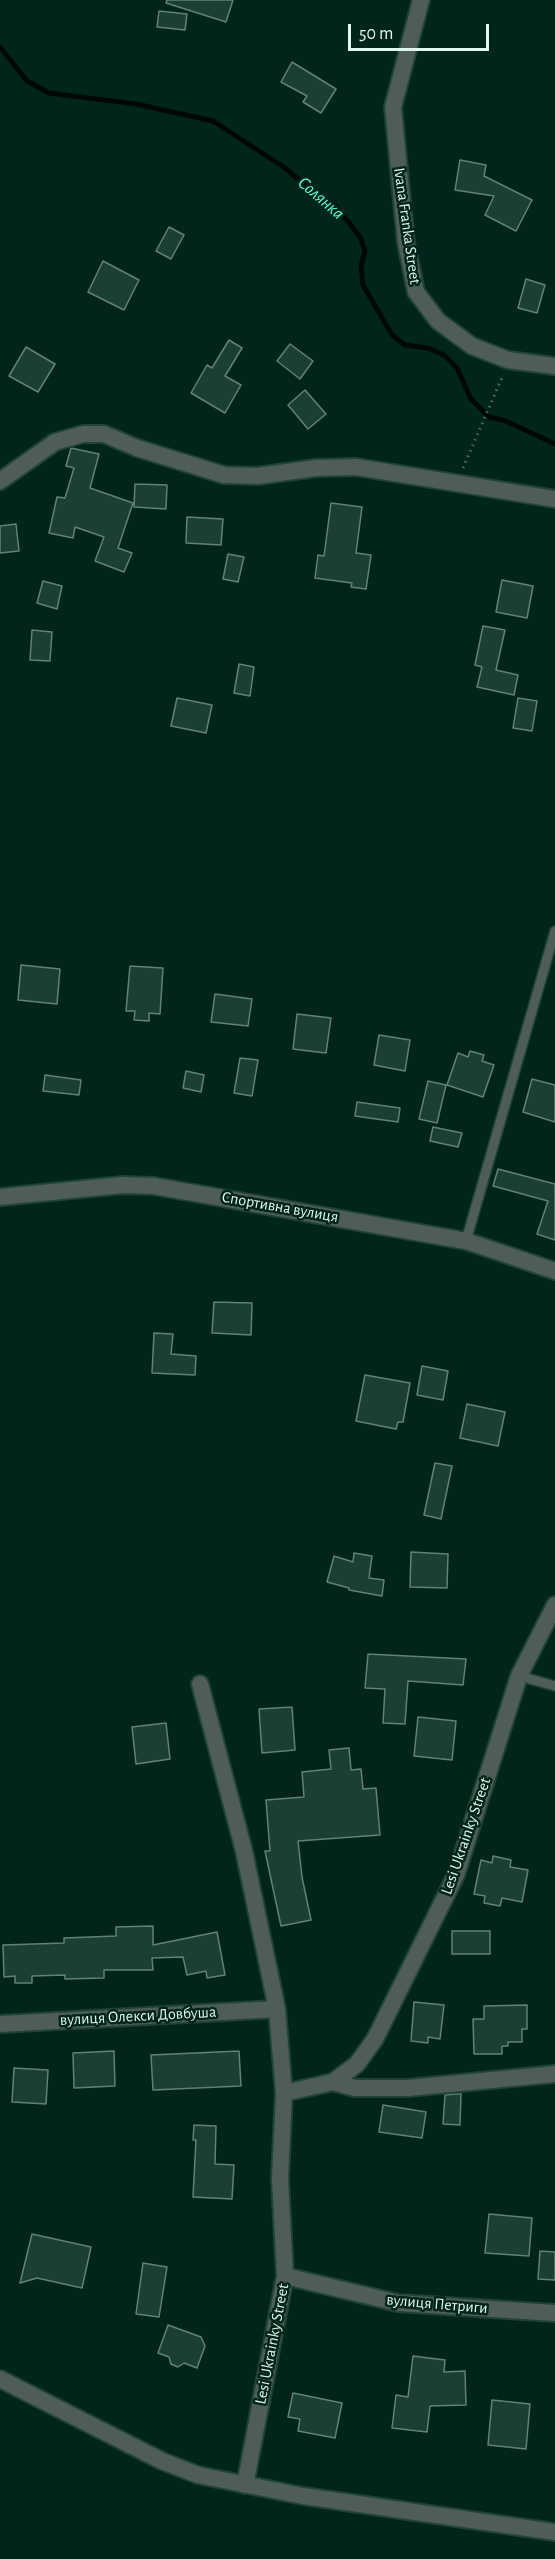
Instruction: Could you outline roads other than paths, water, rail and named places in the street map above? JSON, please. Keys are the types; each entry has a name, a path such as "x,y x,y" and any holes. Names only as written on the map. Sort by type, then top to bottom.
{"street":[{"name":"Ivana Franka Street","path":"421,0 393,107 406,243 416,292 438,321 472,346 508,360 555,366"},
{"path":"0,481 55,442 83,434 104,434 137,448 224,475 256,476 316,468 356,467 555,499"},
{"name":"Спортивна вулиця","path":"0,1197 123,1185 154,1185 466,1240 555,1271"},
{"name":"Lesi Ukrainky Street","path":"284,2093 333,2082 357,2064 375,2039 456,1875 519,1676 555,1605"},
{"name":"Lesi Ukrainky Street","path":"200,1684 244,1851 277,2009 284,2093 280,2179 285,2276 245,2485"},
{"name":"вулиця Олекси Довбуша","path":"0,2024 277,2009"},
{"name":"Lesi Ukrainky Street","path":"333,2082 355,2088 408,2088 555,2074"},
{"name":"вулиця Петриги","path":"285,2276 398,2303 555,2313"},
{"path":"0,2379 162,2461 198,2475 303,2496 555,2532"}],"lane":[{"path":"466,1240 555,931"},
{"path":"519,1676 555,1686"}],"waterway":[{"name":"Солянка","path":"0,47 27,81 49,93 136,104 213,121 285,168 318,196 336,206 360,237 365,251 361,266 363,285 392,335 405,345 428,348 444,355 457,368 471,399 489,417 506,421 555,444"}]}
